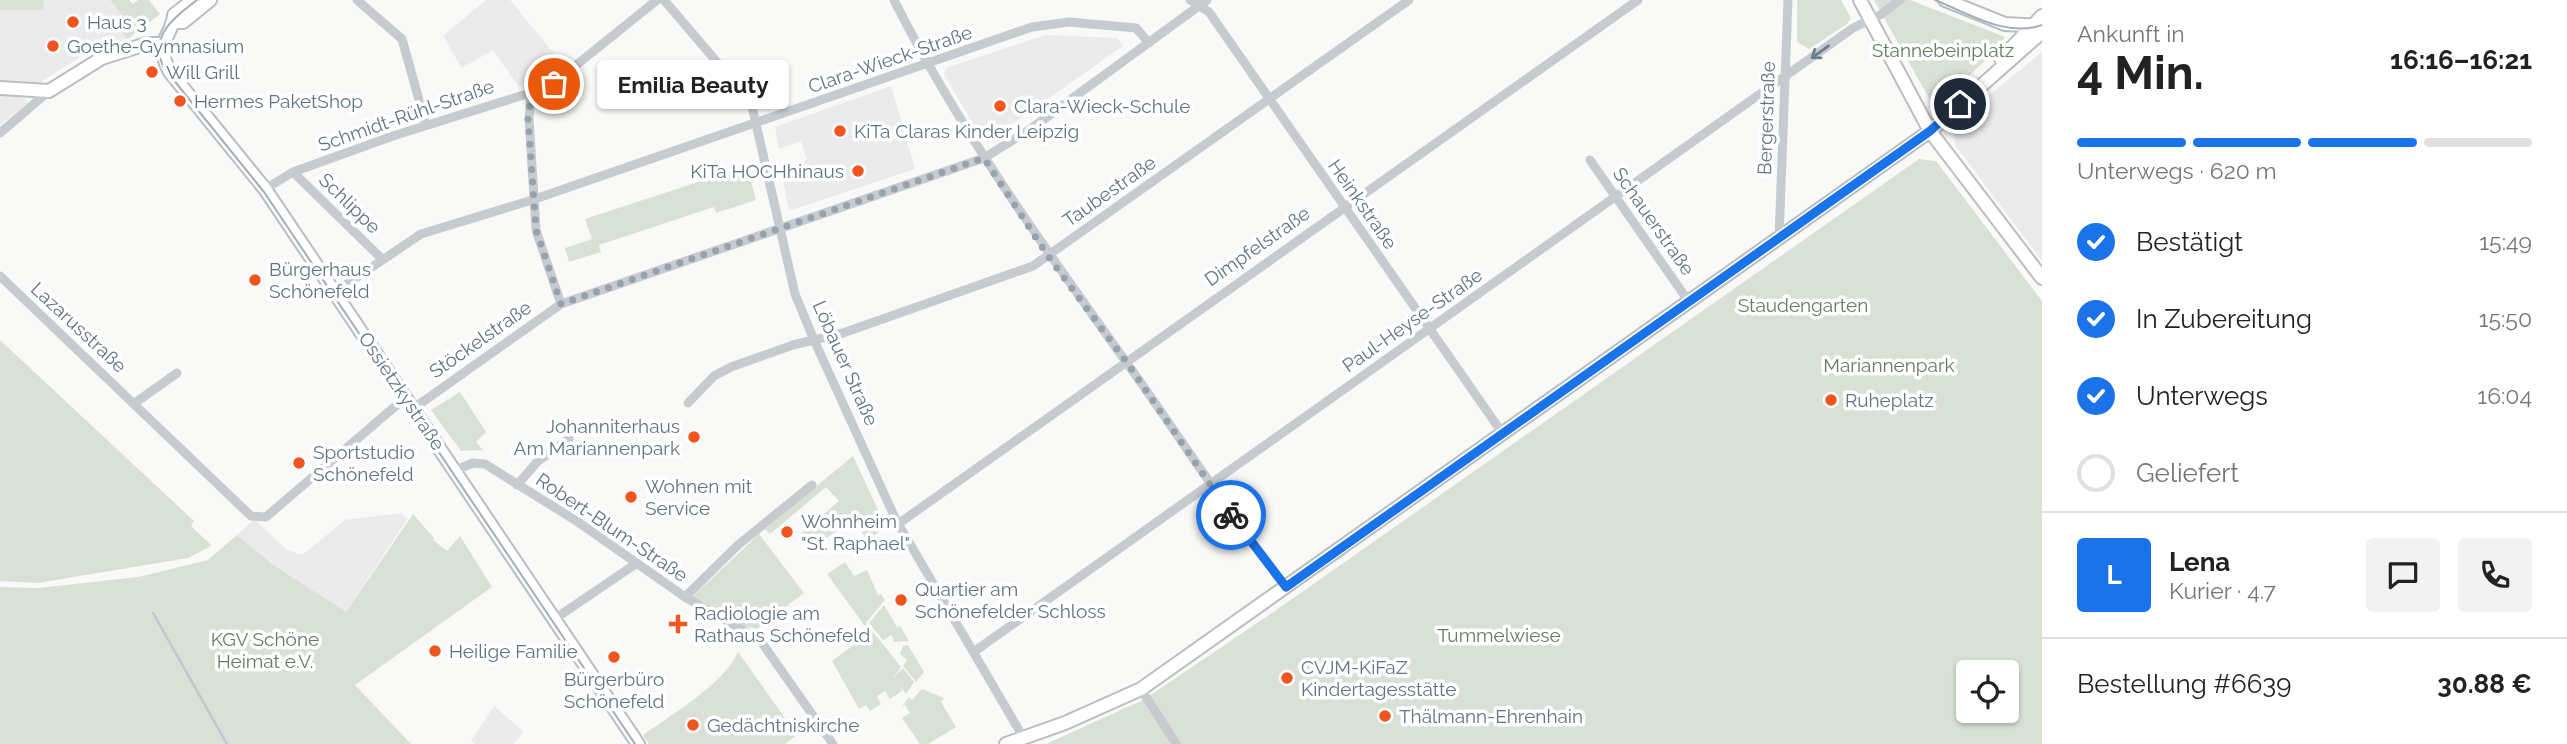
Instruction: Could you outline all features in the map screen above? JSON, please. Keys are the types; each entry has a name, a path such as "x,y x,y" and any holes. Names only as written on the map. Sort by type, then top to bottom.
{"main road":[{"path":"0,89 49,91 102,58 146,44 163,44 174,22 174,15 193,0"},
{"path":"174,22 183,22 210,0"},
{"path":"1860,0 1930,131 2042,278"},
{"path":"1945,0 2034,33"},
{"path":"1006,744 1065,723 1141,689 1930,131 2034,33 2042,16"},
{"name":"Ossietzkystraße","path":"163,44 164,62 170,72 265,188 638,744"}],"street":[{"path":"357,0 402,39 426,125"},
{"name":"Schmidt-Rühl-Straße","path":"265,188 293,173 426,125 531,94 554,84 657,0"},
{"name":"Löbauer Straße","path":"664,0 751,102 795,294 814,340 898,524 975,651 1023,737"},
{"path":"894,0 928,64 984,158 1048,256 1126,361 1209,484 1286,587"},
{"name":"Taubestraße","path":"688,403 714,376 731,368 814,340 843,334 1012,274 1048,256 1409,0"},
{"name":"Dimpfelstraße","path":"898,524 1639,0"},
{"name":"Bergerstraße","path":"1779,238 1788,0"},
{"path":"1870,19 1900,0"},
{"name":"Heinkstraße","path":"1199,2 1270,98 1343,207 1503,434"},
{"name":"Stöckelstraße","path":"251,516 266,517 410,402 561,304 984,158 1029,130 1149,43 1199,2"},
{"name":"Paul-Heyse-Straße","path":"975,651 1870,19"},
{"name":"Clara-Wieck-Straße","path":"335,292 421,234 532,200 1048,23 1136,29 1149,43"},
{"path":"0,133 49,91"},
{"path":"531,94 528,118 536,230 561,304"},
{"name":"Schauerstraße","path":"1590,160 1689,302"},
{"name":"Schlippe","path":"293,173 382,259"},
{"name":"Lazarusstraße","path":"0,276 251,516"},
{"path":"135,403 177,373"},
{"name":"Robert-Blum-Straße","path":"517,485 538,461 569,439"},
{"name":"Robert-Blum-Straße","path":"456,470 473,463 485,464 685,597 760,640 833,744"},
{"path":"685,597 738,545 812,485"},
{"path":"556,618 637,563"},
{"path":"1141,689 1176,744"}],"shaded area":[{"name":"Goethe-Gymnasium","path":"43,0 110,0 129,23 121,29 128,39 85,54 41,82 0,80 0,10 43,10"},
{"path":"486,0 510,0 560,61 536,80 519,87 493,50 462,68 443,36"},
{"name":"Clara-Wieck-Schule","path":"1045,35 1117,38 1123,46 988,141 983,141 944,74 946,68"},
{"path":"2042,52 2042,261 1955,145 1954,124"},
{"path":"891,86 915,169 789,211 781,170 807,160 801,141 779,149 775,127"},
{"path":"0,95 25,98 27,103 0,125"},
{"path":"401,513 407,519 346,612 272,564 237,535 254,519 287,550 302,555 345,520"},
{"path":"494,706 524,732 513,744 475,744 471,741"}],"green space":[{"path":"0,0 43,0 44,10 0,10"},
{"path":"110,0 129,0 133,4 138,0 149,0 160,14 128,39 120,29 128,23"},
{"name":"Stannebeinplatz","path":"1797,0 1841,0 1851,18 1847,24 1809,49 1797,42"},
{"name":"Stannebeinplatz","path":"1874,0 1910,0 2005,37 2000,46 1935,109"},
{"path":"1919,159 1936,161 2042,301 2042,744 1046,744 1143,700 1275,611"},
{"path":"747,166 756,200 716,213 714,207 599,245 601,252 569,262 565,248 592,239 585,219"},
{"path":"0,340 194,521 191,526 211,545 188,558 38,583 0,581"},
{"path":"460,392 486,432 476,442 483,450 461,451 431,410"},
{"path":"853,456 886,527 867,540 858,526 852,530 848,524 809,549 799,535 839,501 826,487 770,534 765,529"},
{"name":"KGV Schöne Heimat e.V.","path":"413,514 433,540 447,551 460,536 492,587 355,685 411,744 0,744 0,587 38,588 138,577 208,560 237,535 272,564 346,612"},
{"path":"759,534 804,593 757,629 740,625 692,597"},
{"path":"845,562 854,576 867,570 878,595 881,594 885,600 866,623 901,667 893,678 903,668 914,682 906,694 900,687 902,691 890,699 885,691 877,696 881,704 870,711 866,705 859,709 832,661 870,633 827,574"},
{"path":"884,605 909,641 894,642 892,635 883,640 869,623"},
{"path":"908,645 924,672 916,682 903,666 907,660 900,654 903,646"},
{"path":"738,652 797,735 785,744 649,744 643,735 709,687 731,664"},
{"path":"922,689 944,698 941,702 956,727 928,744 920,744 902,718 910,713 905,705 901,708 909,697 912,700"}],"waterway":[{"path":"153,613 227,744"}],"tram line":[{"path":"197,0 172,21 161,37 160,57 164,68 264,192 635,744"},
{"path":"1935,0 2001,26 2029,28 2042,25"}],"way so far":[{"path":"554,84 531,94 528,118 536,230 561,304 984,158 1048,256 1130,367 1231,515"}],"place":[{"name":"Haus 3","path":"73,22"},
{"name":"Goethe-Gymnasium","path":"53,46"},
{"name":"Will Grill","path":"152,72"},
{"name":"Emilia Beauty","path":"554,84"},
{"name":"Hermes PaketShop","path":"180,101"},
{"name":"Clara-Wieck-Schule","path":"1000,106"},
{"name":"KiTa Claras Kinder Leipzig","path":"840,131"},
{"name":"KiTa HOCHhinaus","path":"858,171"},
{"name":"Bürgerhaus Schönefeld","path":"255,280"},
{"name":"Ruheplatz","path":"1831,400"},
{"name":"Johanniterhaus Am Mariannenpark","path":"694,437"},
{"name":"Sportstudio Schönefeld","path":"299,463"},
{"name":"Wohnen mit Service","path":"631,497"},
{"name":"Wohnheim \"St. Raphael\"","path":"787,532"},
{"name":"Quartier am Schönefelder Schloss","path":"901,600"},
{"name":"Radiologie am Rathaus Schönefeld","path":"678,624"},
{"name":"Heilige Familie","path":"435,651"},
{"name":"Bürgerbüro Schönefeld","path":"614,657"},
{"name":"CVJM-KiFaZ Kindertagesstätte","path":"1287,678"},
{"name":"Thälmann-Ehrenhain","path":"1385,716"},
{"name":"Gedächtniskirche","path":"693,725"}],"route":[{"path":"1231,515 1286,587 1930,131 1960,104"}],"park label":[{"name":"Staudengarten","path":"1803,305"},
{"name":"Mariannenpark","path":"1889,365"},
{"name":"Tummelwiese","path":"1499,635"}]}
